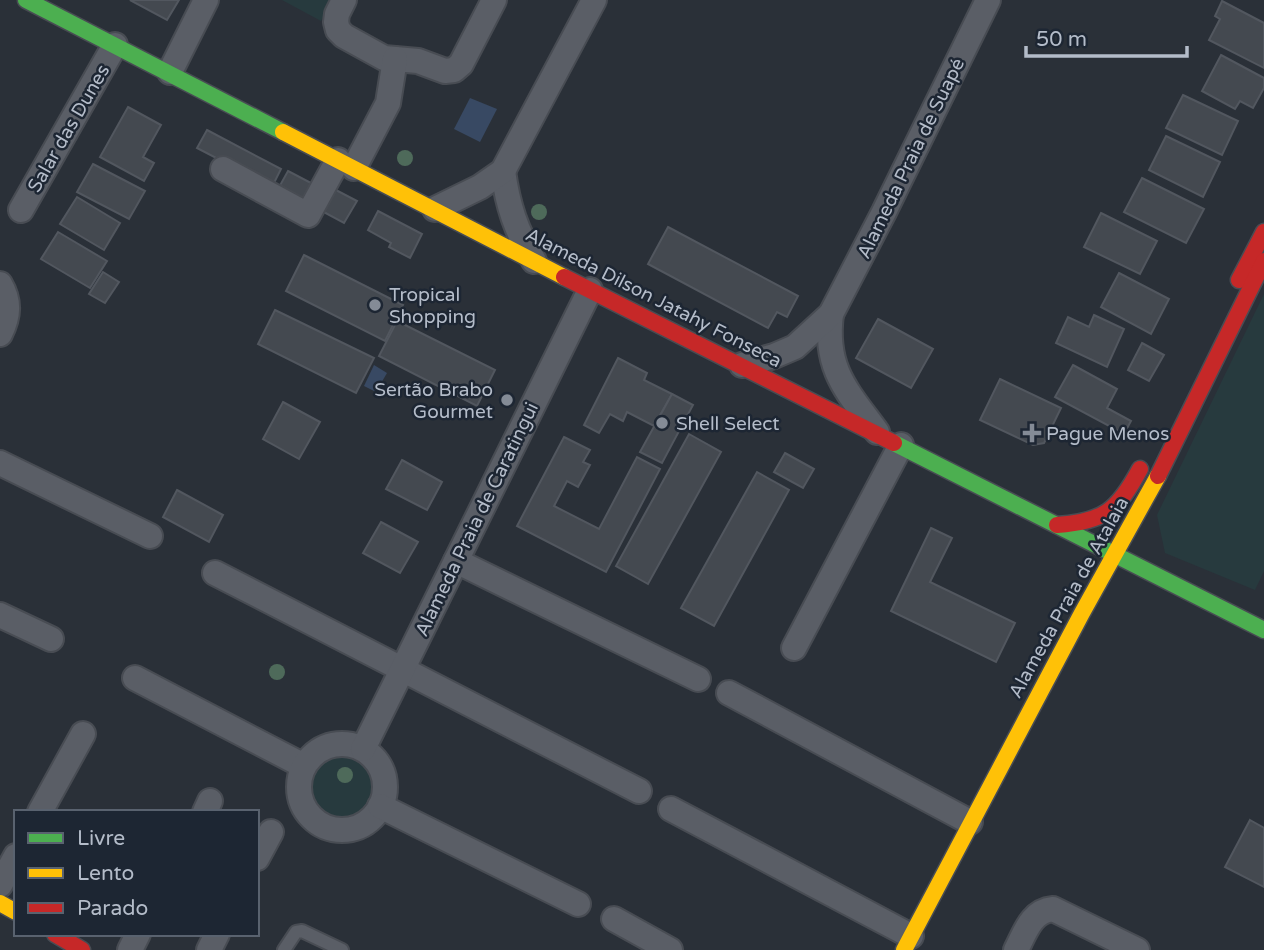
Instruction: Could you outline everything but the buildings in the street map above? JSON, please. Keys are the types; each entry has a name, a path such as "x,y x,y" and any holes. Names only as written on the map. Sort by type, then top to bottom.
{"main road":[{"name":"Alameda Dilson Jatahy Fonseca","path":"26,0 590,290 1264,630"},
{"path":"1195,365 1264,232"},
{"name":"Alameda Praia de Atalaia","path":"907,943 1082,613 1146,501 1264,261"},
{"name":"Alameda Praia de Atalaia","path":"1057,525 1084,524 1099,519 1112,510 1124,499 1151,450"},
{"path":"58,936 82,950"}],"street":[{"path":"170,72 206,0"},
{"path":"344,0 337,14 338,30 344,36 384,58 418,61 445,72 454,70 466,55 494,0"},
{"path":"435,209 480,187 503,171 594,0"},
{"name":"Alameda Praia de Suapé","path":"742,365 795,347 831,314 891,200 988,0"},
{"name":"Salar das Dunes","path":"21,210 115,46"},
{"path":"223,169 308,215 388,103 395,60"},
{"path":"503,171 507,203 518,234 534,261"},
{"path":"0,284 6,294 8,309 6,323 0,334"},
{"name":"Alameda Praia de Caratingui","path":"363,749 590,290"},
{"name":"Alameda Praia de Suapé","path":"831,314 828,337 831,359 842,384 877,433"},
{"path":"794,648 901,445"},
{"path":"0,463 150,536"},
{"path":"456,561 698,679"},
{"path":"215,573 639,791"},
{"path":"0,615 51,639"},
{"path":"135,678 304,766"},
{"path":"729,693 970,822"},
{"path":"41,810 83,734"},
{"path":"337,744 363,749 373,757 384,780 380,806 371,818 359,827 344,830 328,828 315,821 305,810 300,796 300,780 304,766 324,748 337,744"},
{"path":"380,806 578,904"},
{"path":"671,808 907,943"},
{"path":"259,854 271,832"},
{"path":"0,885 14,860"},
{"path":"1016,950 1033,919 1044,910 1053,909 1137,950"},
{"path":"614,919 670,950"}],"lane":[{"path":"284,950 296,932 302,931 342,950"}],"green space":[{"path":"282,0 332,0 321,21"},
{"path":"1264,294 1264,571 1255,590 1165,553 1157,515"},
{"path":"336,757 348,757 364,766 371,776 371,800 364,810 348,819 336,819 325,814 316,805 311,794 311,782 316,771 325,762"}],"water":[{"path":"470,98 497,109 480,142 454,129"},
{"path":"374,365 387,373 376,392 364,386"}],"traffic: fast":[{"path":"26,0 283,132"},
{"path":"894,443 1264,630"}],"traffic: slow":[{"path":"283,132 564,277"},
{"path":"904,950 1082,613 1158,476"},
{"path":"0,903 14,911"}],"traffic: jam":[{"path":"1239,280 1264,232"},
{"path":"1158,476 1264,261"},
{"path":"564,277 894,443"},
{"path":"1057,525 1087,521 1108,511 1124,495 1140,469"},
{"path":"58,936 82,950"}],"place":[{"name":"Tropical Shopping","path":"375,305"},
{"name":"Sertão Brabo Gourmet","path":"507,400"},
{"name":"Shell Select","path":"662,423"},
{"name":"Pague Menos","path":"1032,433"}]}
